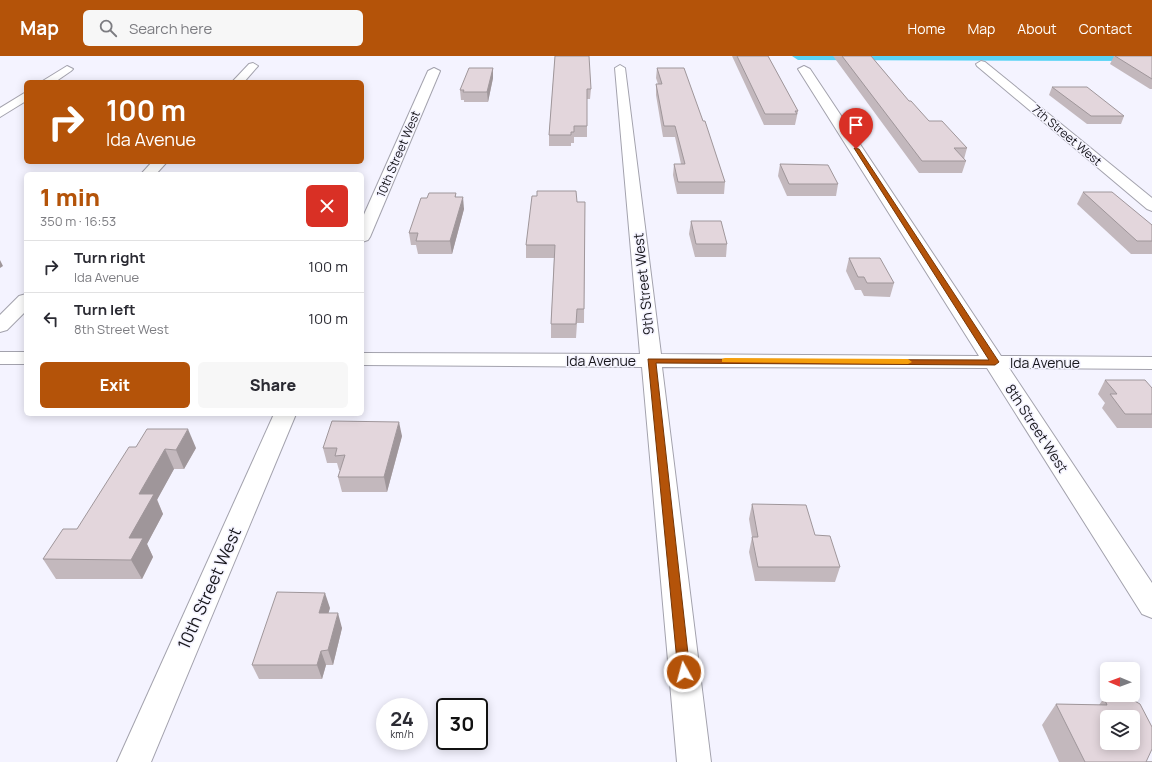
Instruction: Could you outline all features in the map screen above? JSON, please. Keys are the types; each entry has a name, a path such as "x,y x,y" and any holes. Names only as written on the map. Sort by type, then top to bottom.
{"street":[{"name":"7th Street West","path":"981,64 1152,206"},
{"path":"240,80 253,66"},
{"name":"9th Street West","path":"620,68 694,762"},
{"path":"50,80 67,69"},
{"name":"8th Street West","path":"804,69 1152,606"},
{"name":"10th Street West","path":"364,232 434,71"},
{"path":"0,113 24,97"},
{"path":"150,172 158,164"},
{"path":"0,326 24,302"},
{"path":"0,358 24,358"},
{"name":"Ida Avenue","path":"364,359 1152,363"},
{"name":"10th Street West","path":"134,762 284,416"}],"building":[{"path":"555,56 589,56 591,89 587,89 587,126 574,126 574,132 571,132 571,135 549,135"},
{"path":"737,56 768,56 798,111 795,111 797,114 765,114"},
{"path":"842,56 871,56 909,101 911,101 929,121 942,121 967,148 954,148 966,161 922,161"},
{"path":"1115,56 1152,56 1152,79"},
{"path":"469,68 493,68 487,92 463,92 464,90 460,90"},
{"path":"657,68 684,68 703,121 705,121 725,182 678,182 674,164 685,164 675,126 664,126 656,84 662,84"},
{"path":"1052,87 1087,87 1124,116 1091,116"},
{"path":"780,164 828,165 838,184 789,184"},
{"path":"537,191 576,191 577,202 585,202 584,309 577,309 576,324 551,324 555,245 526,245 532,196 537,196"},
{"path":"1083,192 1112,192 1152,225 1152,241 1137,241"},
{"path":"429,193 456,193 455,197 463,197 450,241 416,241 418,233 409,233 421,198 427,198"},
{"path":"691,221 721,221 727,244 696,244"},
{"path":"849,258 880,258 894,283 867,283 864,277 858,277"},
{"path":"1105,380 1145,380 1152,388 1152,414 1125,414 1110,394 1117,394"},
{"path":"332,421 399,422 384,477 338,477 345,455 335,456 337,448 323,448"},
{"path":"147,429 188,429 176,450 165,449 139,494 154,494 129,538 143,538 131,560 43,559 63,529 77,529 129,447 136,447"},
{"path":"752,504 806,505 815,535 830,536 840,567 758,567 752,537 758,537"},
{"path":"277,592 325,593 319,613 338,613 328,650 321,651 317,665 252,665"},
{"path":"1106,702 1136,702 1140,704 1152,727 1152,749 1146,762 1085,762 1056,704 1107,705"}],"waterway":[{"path":"798,56 1141,57"}],"slow traffic":[{"path":"725,361 908,362"}],"route":[{"path":"684,672 651,360 995,362 856,149"}]}
